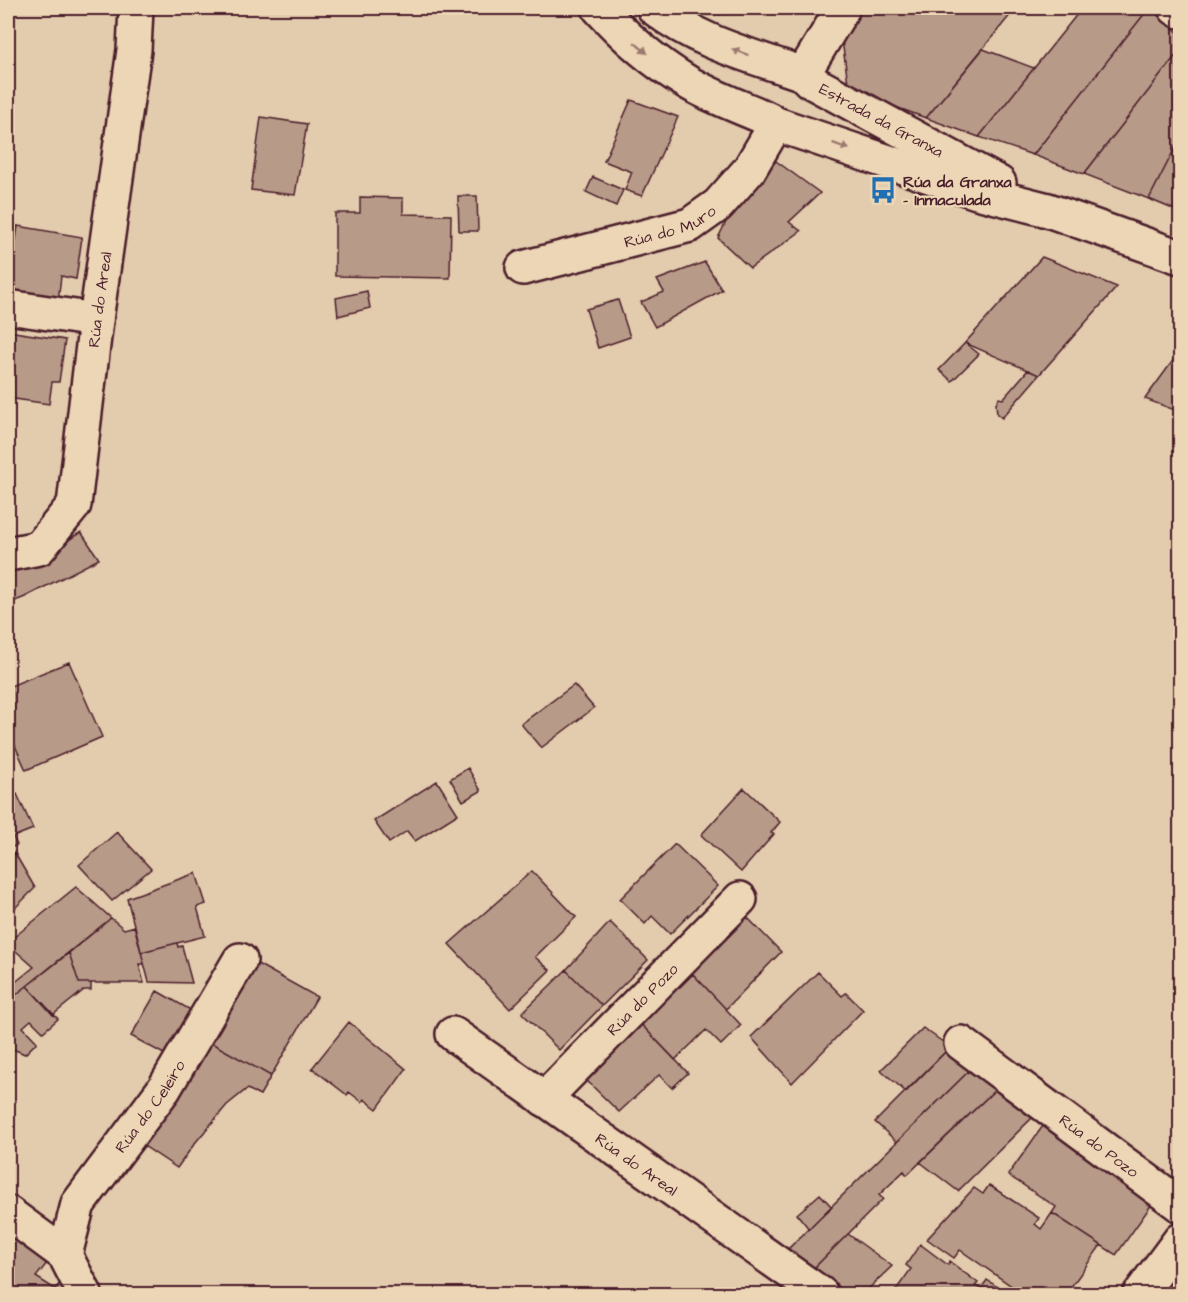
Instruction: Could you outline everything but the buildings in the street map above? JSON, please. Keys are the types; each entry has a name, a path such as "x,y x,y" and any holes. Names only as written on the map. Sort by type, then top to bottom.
{"street":[{"name":"Rúa do Areal","path":"8,554 39,548 74,505 96,320 134,50 136,8"},
{"name":"Estrada da Granxa","path":"599,8 637,46 661,65 689,83 776,124 977,192 1048,210 1180,257"},
{"name":"Estrada da Granxa","path":"654,8 664,16 721,46 803,76 1048,210"},
{"path":"776,124 763,111 760,102 760,93 764,85 777,73 786,71 803,76 843,8"},
{"path":"1175,8 1180,11"},
{"name":"Estrada da Granxa","path":"776,124 795,127 811,117 818,98 815,89 803,76"},
{"name":"Rúa do Muro","path":"523,268 690,225 717,205 749,171 776,124"},
{"path":"8,308 96,320"},
{"name":"Rúa do Pozo","path":"544,1099 740,899"},
{"name":"Rúa do Celeiro","path":"65,1255 78,1204 164,1089 240,960"},
{"name":"Rúa do Areal","path":"453,1034 821,1294"},
{"name":"Rúa do Pozo","path":"961,1043 1180,1205"},
{"path":"8,1213 65,1255 85,1294"},
{"path":"1140,1294 1180,1240"}],"place":[{"name":"Rúa da Granxa - Inmaculada","path":"883,190"}]}
